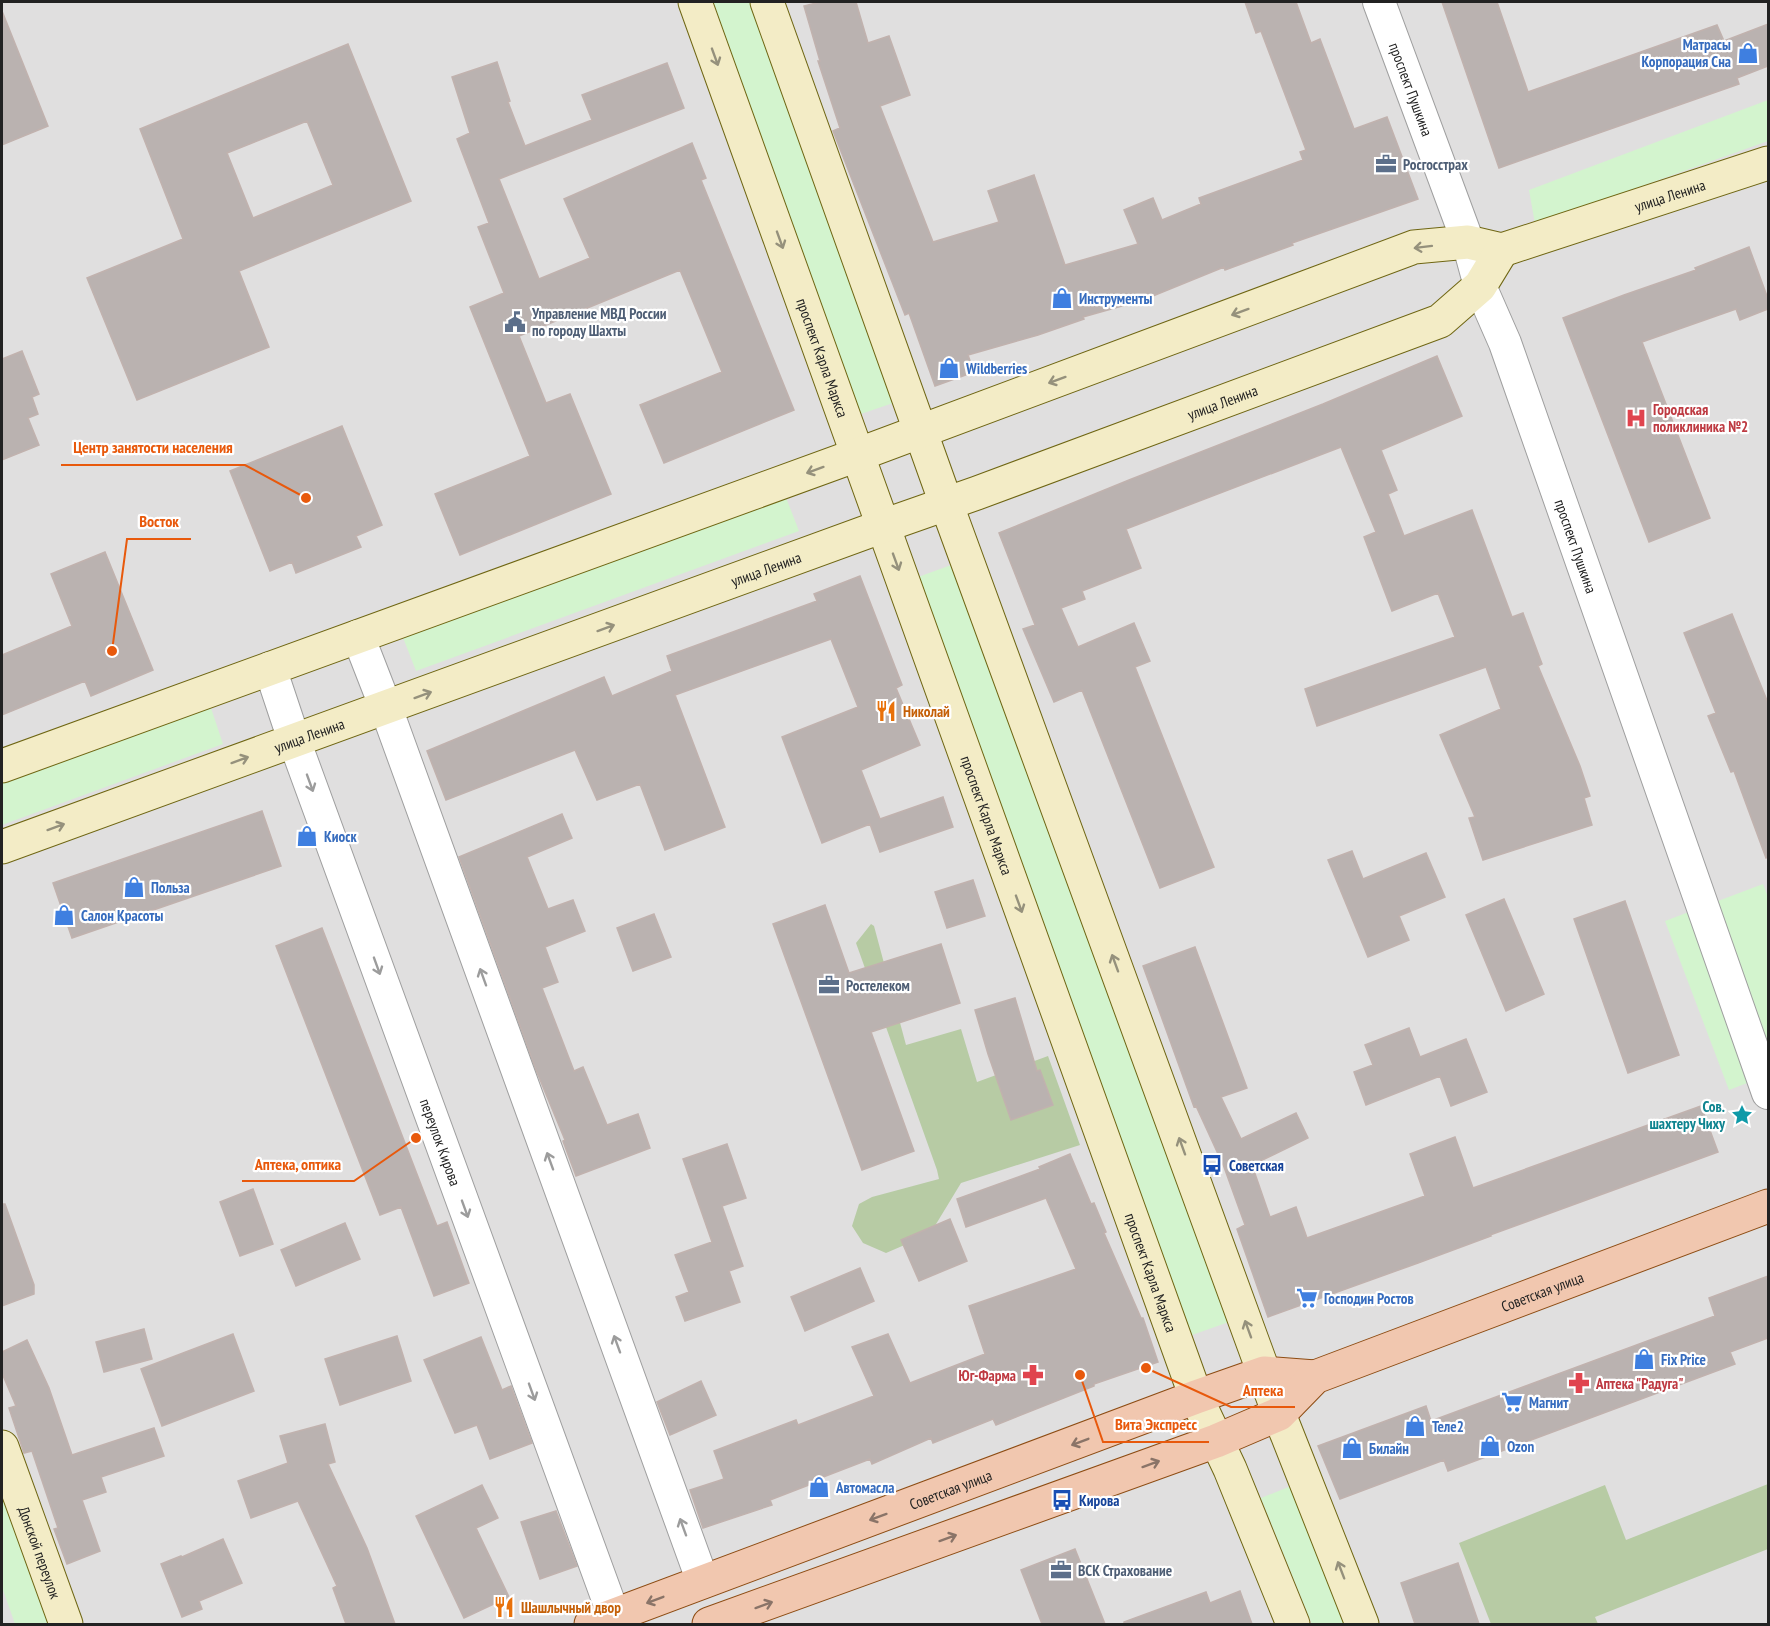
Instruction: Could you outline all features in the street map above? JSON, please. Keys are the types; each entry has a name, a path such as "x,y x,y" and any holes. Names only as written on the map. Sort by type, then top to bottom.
{"main road":[{"name":"проспект Карла Маркса","path":"695,2 1196,1397 1230,1469 1293,1624"},
{"path":"766,2 946,503 1279,1414 1362,1624"},
{"name":"улица Ленина","path":"2,847 1440,321 1480,286 1502,250 1768,163"},
{"path":"2,766 857,455 1414,248 1468,242 1502,250"},
{"name":"Советская улица","path":"711,1624 1216,1441 1279,1414 1315,1377 1768,1206"},
{"name":"Советская улица","path":"602,1620 1264,1373 1315,1377"},
{"name":"Донской переулок","path":"2,1447 66,1624"}],"street":[{"name":"проспект Пушкина","path":"1379,2 1468,242 1480,286 1504,343 1768,1094"},
{"path":"358,636 703,1582"},
{"name":"переулок Кирова","path":"270,668 602,1620"}],"shaded area":[{"path":"2,2 1768,2 1768,1624 2,1624"}],"green space":[{"path":"706,2 759,2 899,401 855,416"},
{"path":"1768,100 1768,141 1535,224 1529,190"},
{"path":"785,495 799,531 416,671 402,635"},
{"path":"954,564 1229,1322 1192,1335 918,577"},
{"path":"210,705 223,744 2,825 2,780"},
{"path":"1763,884 1768,897 1768,1075 1729,1090 1665,921"},
{"path":"871,924 874,926 906,1045 961,1029 977,1082 1048,1056 1080,1145 961,1183 930,1234 886,1253 863,1243 852,1226 859,1204 872,1197 939,1179 856,943"},
{"path":"2,1484 53,1624 15,1624 2,1587"},
{"path":"1768,1484 1768,1549 1595,1617 1598,1624 1491,1624 1459,1543 1605,1485 1626,1540"},
{"path":"1291,1486 1346,1624 1312,1624 1261,1498"}],"building":[{"path":"820,2 856,2 868,43 889,36 910,95 880,106 933,242 999,222 988,191 1034,175 1065,265 1138,244 1124,210 1153,198 1162,220 1201,204 1199,198 1303,160 1300,152 1306,150 1261,31 1256,33 1245,2 1296,2 1311,43 1320,39 1354,129 1387,117 1418,199 1292,243 1293,245 1225,270 1224,267 1143,300 1083,317 1084,319 1038,335 968,355 974,372 935,386 909,313 905,315 833,131 840,128 818,61 820,61 804,6"},
{"path":"1442,2 1497,2 1528,92 1717,25 1724,41 1768,24 1768,66 1737,78 1739,84 1499,168"},
{"path":"2,11 48,126 2,145"},
{"path":"348,44 411,201 239,271 269,347 137,400 87,278 183,239 140,129","holes":["307,121 333,185 253,218 227,153"]},
{"path":"497,62 510,101 508,102 525,146 592,120 582,95 667,63 684,108 499,179 539,279 590,258 564,199 692,143 706,178 701,180 794,410 664,463 640,405 722,372 680,270 519,336 546,403 570,394 611,494 460,555 435,494 530,456 470,307 504,293 478,227 489,223 457,139 470,133 452,77"},
{"name":"Городская поликлиника №2","path":"1749,247 1768,299 1768,309 1740,320 1736,309 1642,342 1710,518 1649,542 1563,318 1696,270 1695,268"},
{"path":"22,351 39,394 32,397 38,414 28,418 39,445 2,460 2,359"},
{"path":"1437,356 1462,416 1381,450 1397,490 1388,494 1404,536 1472,510 1512,617 1523,613 1542,664 1538,666 1580,766 1590,796 1584,798 1592,825 1483,860 1469,818 1475,817 1440,735 1501,709 1486,667 1317,726 1305,689 1455,637 1438,593 1392,611 1364,537 1376,532 1341,447 1126,529 1141,568 1082,591 1085,599 1061,608 1078,647 1134,623 1150,661 1135,667 1214,867 1160,888 1082,690 1054,702 1023,629 1035,625 999,533"},
{"path":"342,426 382,525 356,536 361,547 296,573 292,562 270,571 230,471"},
{"path":"105,552 153,670 91,696 85,681 2,715 2,655 72,626 51,574"},
{"path":"860,576 902,685 896,688 920,745 861,770 880,819 943,797 953,827 880,852 870,824 822,843 782,737 858,707 831,639 675,695 725,827 665,850 640,784 597,800 575,750 446,800 427,751 604,677 612,696 672,671 667,656 817,601 814,594"},
{"path":"1732,614 1768,703 1768,857 1766,858 1734,771 1731,772 1708,716 1716,713 1684,633"},
{"path":"262,811 281,866 72,938 53,883"},
{"path":"562,814 572,838 527,857 548,909 573,900 585,931 545,947 558,982 542,988 574,1071 583,1067 607,1125 638,1114 650,1148 576,1176 563,1141 565,1140 536,1070 459,857"},
{"path":"1352,851 1363,879 1426,853 1445,897 1399,916 1409,940 1368,957 1328,860"},
{"path":"973,880 985,916 947,928 935,892"},
{"path":"1504,899 1544,994 1506,1011 1466,915"},
{"path":"1625,901 1679,1055 1628,1073 1574,919"},
{"path":"825,905 849,973 941,944 960,1003 871,1032 914,1151 862,1170 773,924"},
{"path":"654,914 671,957 633,971 617,928"},
{"path":"322,928 437,1226 447,1222 469,1283 434,1296 401,1207 380,1215 276,946"},
{"path":"1195,947 1247,1088 1221,1097 1241,1139 1296,1113 1308,1138 1252,1165 1270,1217 1296,1207 1307,1238 1425,1196 1410,1154 1455,1137 1473,1188 1701,1106 1718,1152 1268,1317 1237,1229 1245,1225 1224,1167 1196,1106 1194,1107 1143,966"},
{"path":"1015,998 1037,1071 1040,1070 1053,1105 1011,1120 975,1010"},
{"path":"1409,1028 1420,1057 1466,1039 1487,1092 1451,1106 1440,1076 1366,1105 1354,1072 1373,1065 1365,1045"},
{"path":"727,1144 746,1198 722,1206 743,1266 729,1271 740,1302 685,1321 676,1297 689,1292 675,1255 712,1242 683,1159"},
{"path":"1070,1154 1091,1204 1094,1203 1106,1232 1104,1233 1141,1318 1143,1318 1158,1362 1094,1384 1094,1386 996,1425 993,1419 933,1443 931,1438 872,1464 870,1459 770,1500 772,1505 703,1528 690,1490 724,1479 714,1451 796,1420 798,1425 874,1396 852,1347 888,1334 910,1383 985,1354 969,1306 1076,1269 1046,1198 966,1227 957,1199 1040,1169 1039,1167"},
{"path":"253,1189 273,1244 240,1256 220,1202"},
{"path":"2,1204 5,1204 34,1285 34,1294 2,1306"},
{"path":"950,1219 967,1261 919,1281 901,1240"},
{"path":"345,1223 360,1259 296,1286 281,1250"},
{"path":"860,1268 874,1301 805,1331 791,1297"},
{"path":"1768,1276 1768,1338 1730,1352 1735,1364 1448,1471 1444,1460 1340,1499 1318,1446 1426,1406 1431,1421 1715,1316 1709,1298"},
{"path":"144,1329 152,1359 104,1372 96,1342"},
{"path":"233,1334 254,1391 162,1426 141,1369"},
{"path":"397,1336 411,1381 340,1405 325,1359"},
{"path":"481,1337 502,1390 511,1386 532,1443 490,1459 477,1425 455,1433 424,1360"},
{"path":"27,1340 49,1388 72,1455 154,1428 164,1456 101,1477 106,1492 82,1500 100,1551 67,1564 54,1529 58,1528 32,1451 24,1453 9,1408 16,1406 2,1373 2,1352"},
{"path":"701,1381 716,1415 670,1435 657,1402"},
{"path":"325,1424 335,1462 328,1464 367,1548 395,1624 346,1624 333,1588 337,1586 298,1501 251,1518 238,1481 288,1463 280,1436"},
{"path":"482,1485 498,1518 476,1528 509,1597 464,1618 416,1516"},
{"path":"556,1511 577,1566 540,1579 521,1522"},
{"path":"223,1539 242,1583 199,1601 202,1609 182,1617 161,1564"},
{"path":"1075,1549 1105,1624 1042,1624 1021,1570"},
{"path":"1458,1563 1479,1624 1415,1624 1401,1583"},
{"path":"1240,1591 1252,1624 1124,1624 1124,1622 1206,1592 1210,1603"}],"place":[{"name":"Матрасы Корпорация Сна","path":"1748,53"},
{"name":"Росгосстрах","path":"1386,164"},
{"name":"Инструменты","path":"1062,298"},
{"name":"Управление МВД России по городу Шахты","path":"515,322"},
{"name":"Wildberries","path":"949,368"},
{"name":"Городская поликлиника №2","path":"1636,418"},
{"name":"Центр занятости населения","path":"306,498"},
{"name":"Восток","path":"112,651"},
{"name":"Николай","path":"886,711"},
{"name":"Киоск","path":"307,836"},
{"name":"Польза","path":"134,887"},
{"name":"Салон Красоты","path":"64,915"},
{"name":"Ростелеком","path":"829,985"},
{"name":"Сов. шахтеру Чиху","path":"1742,1115"},
{"name":"Аптека, оптика","path":"416,1138"},
{"name":"Советская","path":"1212,1165"},
{"name":"Господин Ростов","path":"1307,1298"},
{"name":"Fix Price","path":"1644,1359"},
{"name":"Аптека","path":"1146,1368"},
{"name":"Юг-Фарма","path":"1033,1375"},
{"name":"Вита Экспресс","path":"1080,1375"},
{"name":"Аптека \"Радуга\"","path":"1579,1383"},
{"name":"Магнит","path":"1512,1402"},
{"name":"Теле2","path":"1415,1426"},
{"name":"Ozon","path":"1490,1446"},
{"name":"Билайн","path":"1352,1448"},
{"name":"Автомасла","path":"819,1487"},
{"name":"Кирова","path":"1062,1500"},
{"name":"ВСК Страхование","path":"1061,1570"},
{"name":"Шашлычный двор","path":"504,1607"}]}
